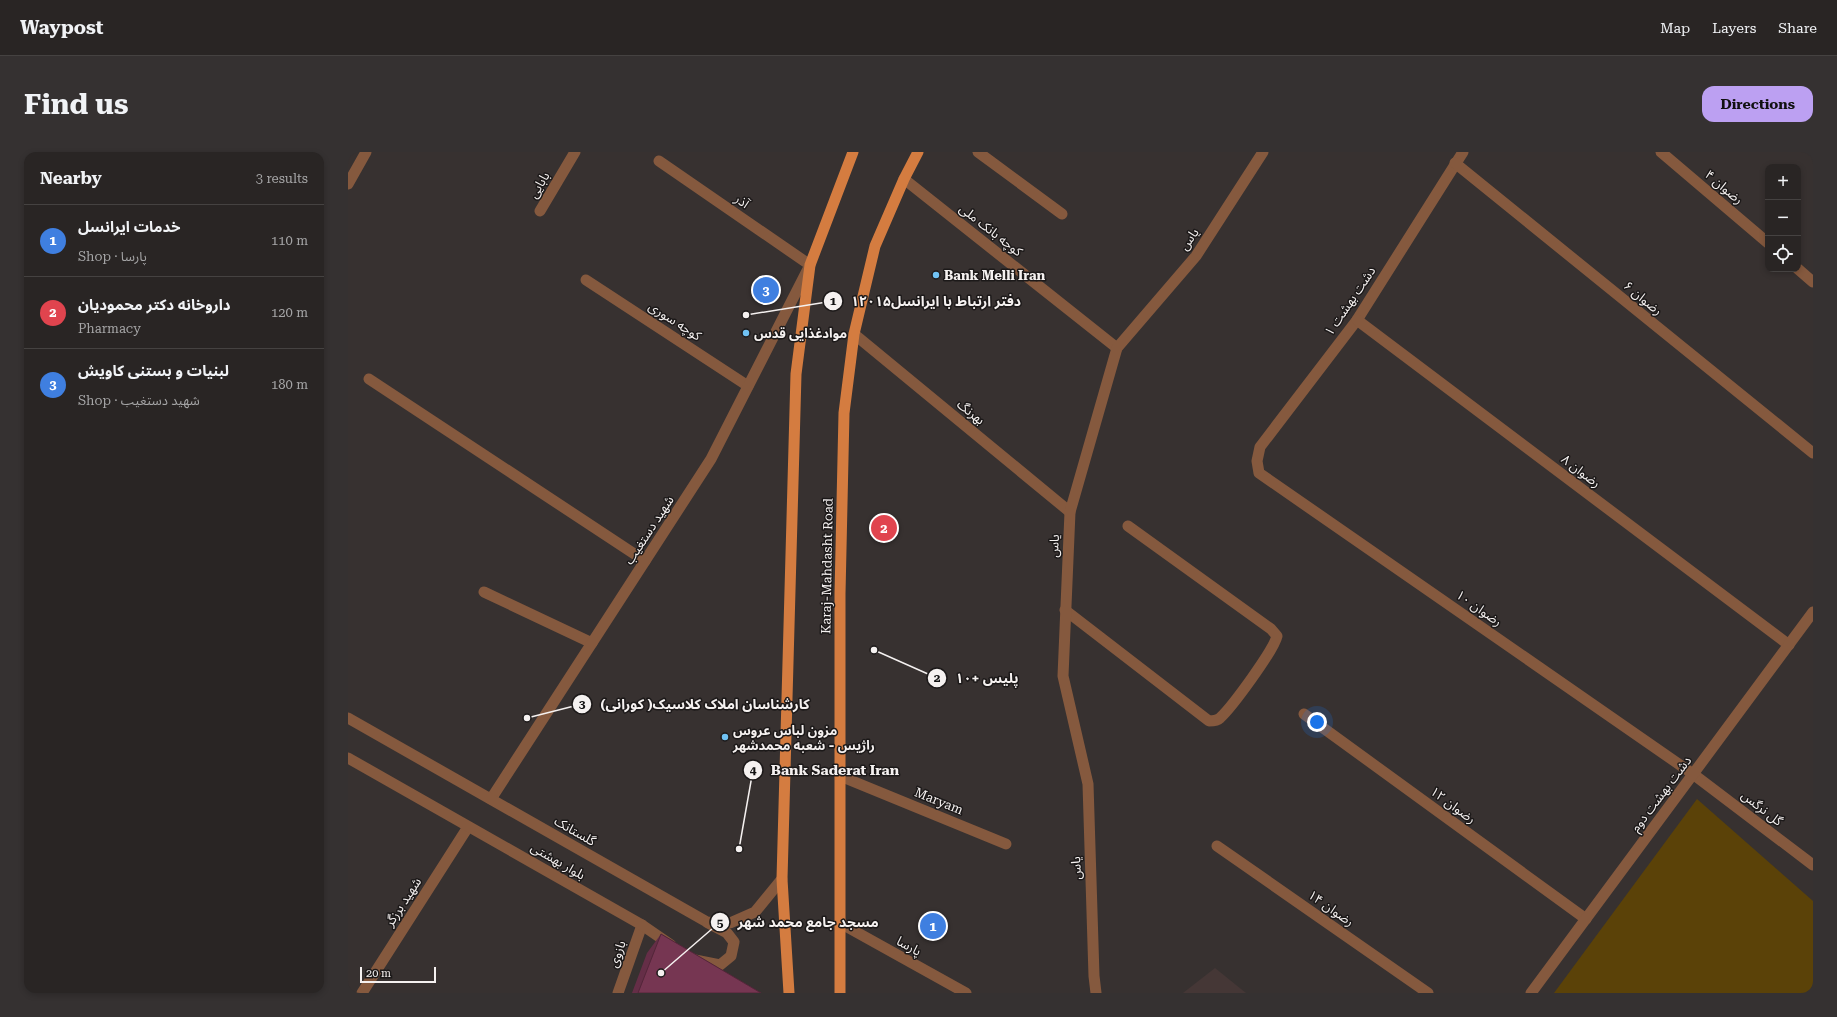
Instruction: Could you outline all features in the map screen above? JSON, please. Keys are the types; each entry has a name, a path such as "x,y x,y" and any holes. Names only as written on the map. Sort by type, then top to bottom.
{"main road":[{"path":"789,993 782,879 796,374 810,265 853,152"},
{"name":"Karaj-Mahdasht Road","path":"840,993 840,594 844,413 854,334 875,246 904,179 918,152"}],"street":[{"path":"348,184 366,152"},
{"name":"بابایی","path":"540,211 575,152"},
{"path":"978,152 1062,214"},
{"name":"یاس","path":"1096,993 1094,976 1088,784 1063,676 1070,512 1117,348 1196,256 1263,152"},
{"name":"دشت بهشت ۱","path":"1257,461 1260,448 1357,320 1463,152"},
{"name":"رضوان ۴","path":"1661,152 1765,240"},
{"name":"آذر","path":"659,161 810,265"},
{"name":"رضوان ۶","path":"1456,163 1813,454"},
{"name":"کوچه بانک ملی","path":"904,179 1117,348"},
{"name":"شهید دستغیب","path":"492,799 711,459 810,265"},
{"path":"1801,272 1813,282"},
{"name":"کوچه سوری","path":"586,280 748,386"},
{"name":"رضوان ۸","path":"1357,320 1789,645"},
{"name":"بهرنگ","path":"854,334 1070,512"},
{"path":"369,379 645,561"},
{"name":"رضوان ۱۰","path":"1257,461 1259,473 1693,774"},
{"path":"1065,610 1208,721 1220,718 1255,673 1275,643 1277,636 1271,629 1128,526"},
{"path":"484,592 592,643"},
{"name":"دشت بهشت دوم","path":"1531,993 1813,612"},
{"name":"رضوان ۱۲","path":"1304,714 1586,919"},
{"name":"گلستانک","path":"348,718 706,922 730,923 755,912 782,879"},
{"name":"بلوار بهشتی","path":"348,758 642,925 720,974"},
{"name":"گل نرگس","path":"1693,774 1813,865"},
{"name":"Maryam","path":"840,776 1006,844"},
{"name":"شهید برزگر","path":"362,993 468,827"},
{"name":"رضوان ۱۴","path":"1217,846 1428,993"},
{"path":"688,955 720,965 730,956 734,942 727,933 706,922"},
{"name":"پارسا","path":"840,923 966,993"},
{"name":"بازوی","path":"618,993 642,925"}],"shaded area":[{"path":"1697,799 1813,901 1813,993 1554,993"},
{"path":"1215,968 1246,993 1183,993"}],"building":[{"path":"661,934 761,993 638,993"}],"place":[{"name":"Bank Melli Iran","path":"936,275"},
{"name":"لبنیات و بستنی کاویش","path":"766,290"},
{"name":"دفتر ارتباط با ایرانسل۱۲۰۱۵","path":"746,315"},
{"name":"موادغذایی قدس","path":"746,333"},
{"name":"داروخانه دکتر محمودیان","path":"884,528"},
{"name":"پلیس +۱۰","path":"874,650"},
{"name":"کارشناسان املاک کلاسیک( کورانی)","path":"527,718"},
{"name":"مزون لباس عروس راژیس - شعبه محمدشهر","path":"725,737"},
{"name":"Bank Saderat Iran","path":"739,849"},
{"name":"خدمات ایرانسل","path":"933,926"},
{"name":"مسجد جامع محمد شهر","path":"661,973"}]}
